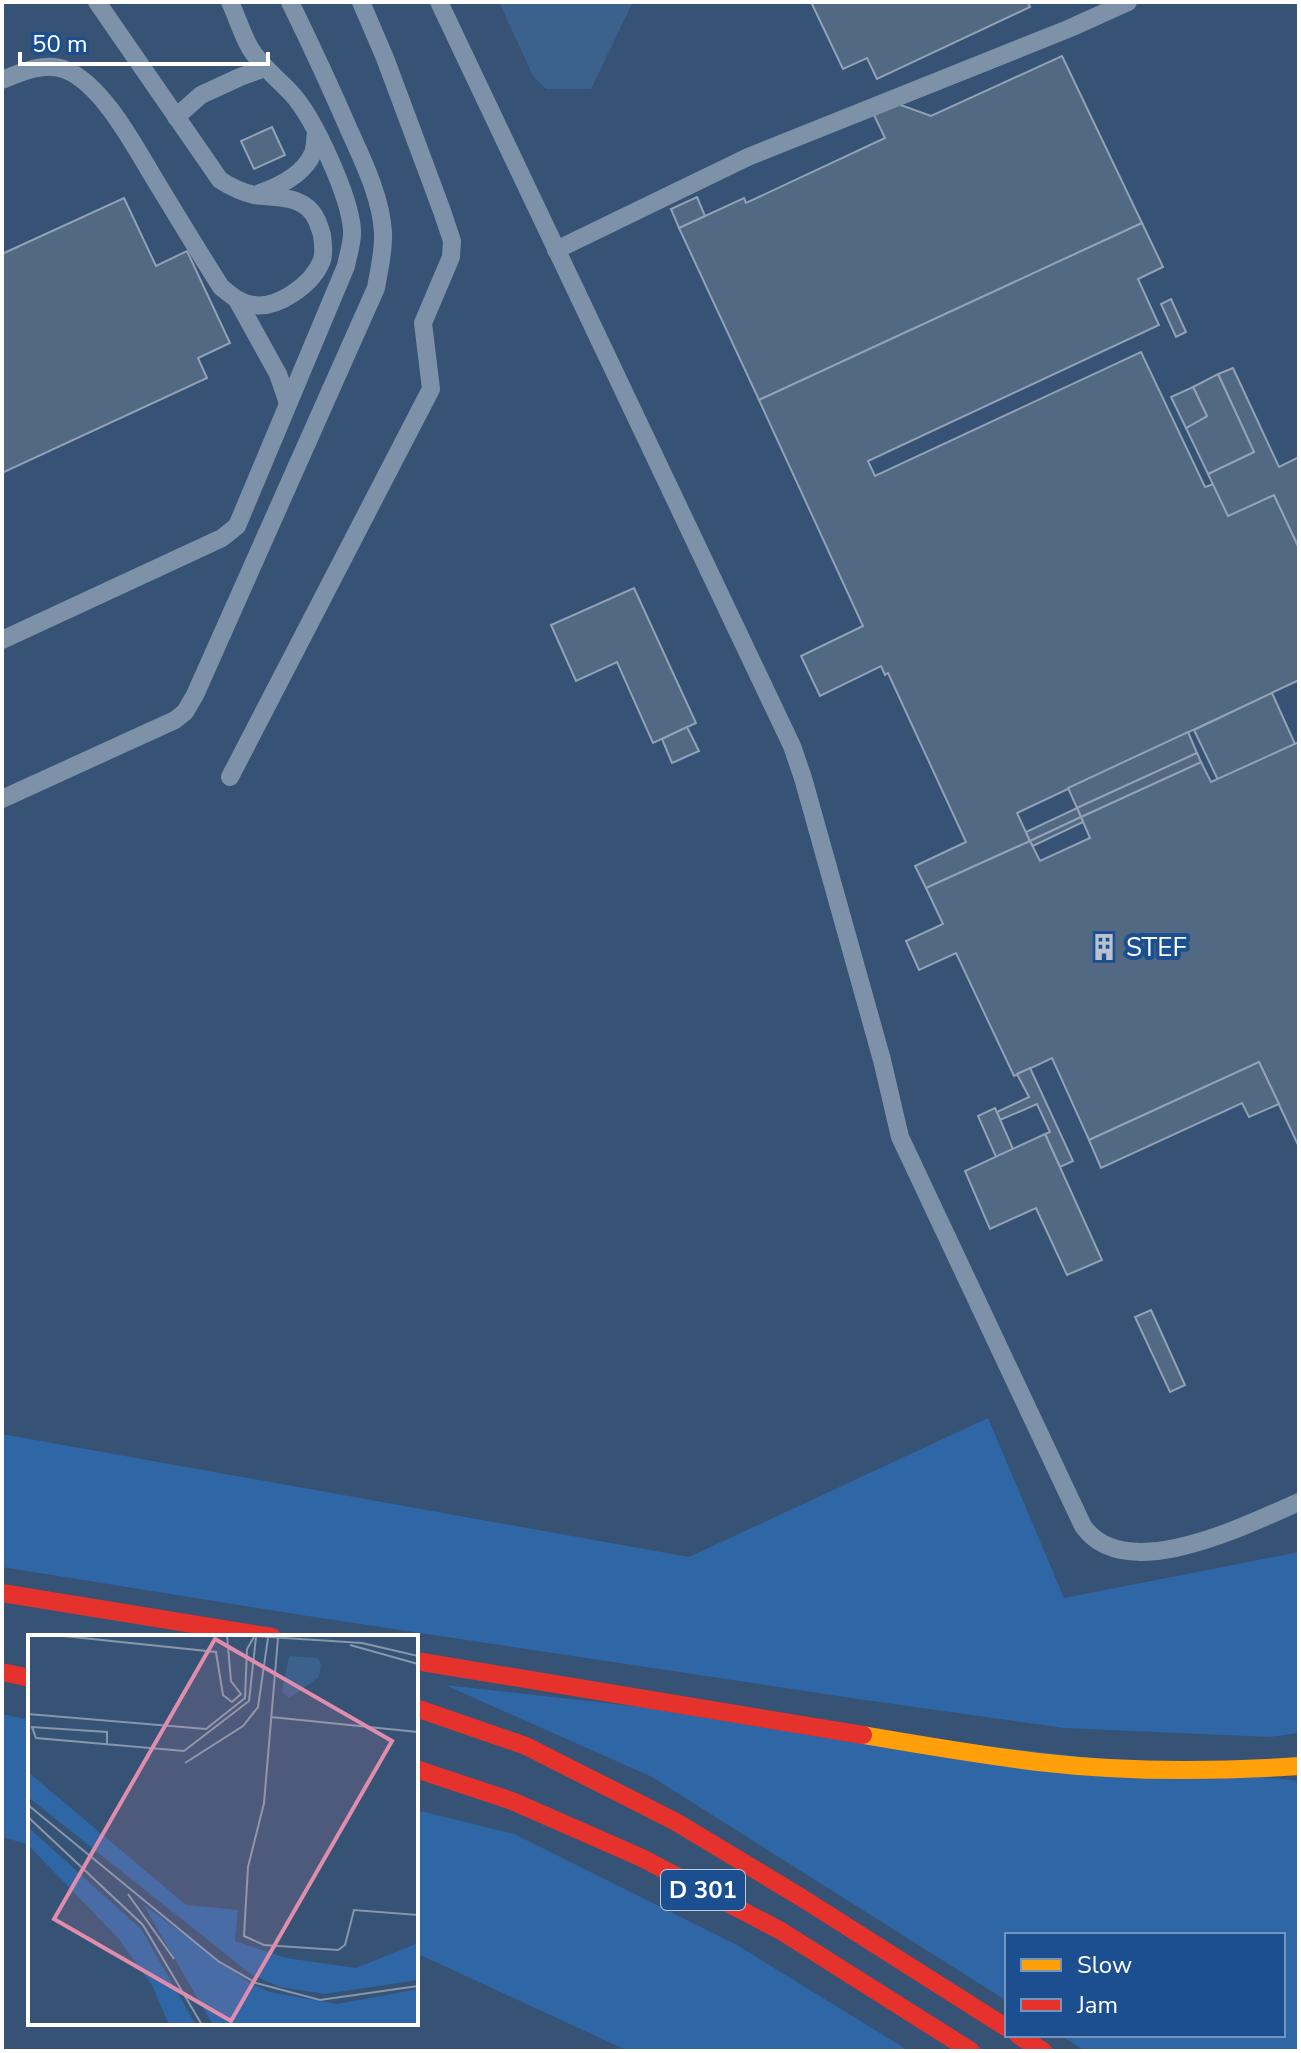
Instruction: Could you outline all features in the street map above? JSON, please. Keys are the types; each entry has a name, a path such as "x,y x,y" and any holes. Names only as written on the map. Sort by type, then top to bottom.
{"highway":[{"path":"2,1593 260,1635"},
{"path":"418,1661 1039,1762 1210,1770 1299,1766"},
{"path":"2,1672 28,1678"},
{"path":"418,1709 526,1746 676,1822 1005,2027"},
{"name":"D 301","path":"418,1770 512,1801 642,1858 781,1931 971,2051"},
{"path":"1021,2037 1043,2051"}],"lane":[{"path":"2,80 44,66 65,69 85,81 114,113 221,287 237,300 255,306 295,294 323,259 319,223 308,208 289,198 254,195 233,189 220,180 97,2"},
{"path":"2,640 222,538 237,526 346,266 352,231 335,171 305,111 250,48 230,2"},
{"path":"2,799 175,720 185,712 376,288 383,233 379,208 364,162 290,2"},
{"path":"230,777 431,389 423,323 451,257 452,241 361,2"},
{"path":"439,2 792,746 882,1060 900,1137 1083,1526 1100,1543 1116,1549 1136,1552 1166,1549 1195,1544 1299,1502"},
{"path":"556,250 748,157 1128,2"},
{"path":"176,117 201,95 265,68"},
{"path":"254,195 277,187 300,171 314,152 316,133"},
{"path":"237,300 278,374 288,403"}],"shaded area":[{"path":"499,2 633,2 591,89 546,89 533,76"},
{"path":"988,1418 1064,1598 1299,1552 1299,1733 1270,1737 1064,1728 314,1617 2,1567 2,1434 689,1557"},
{"path":"445,1685 1299,1781 1299,2051 1085,2051 1063,2037 1285,2037 1285,1933 1005,1933 1005,2000 652,1777"},
{"path":"2,1714 28,1720 28,1844 2,1837"},
{"path":"418,1810 514,1834 737,1945 909,2051 628,2051 418,1954"}],"building":[{"path":"811,2 1028,2 1030,7 877,79 867,58 843,69"},
{"path":"1062,56 1142,223 759,400 679,228 744,198 746,203 885,138 874,115 898,104 931,116"},
{"path":"272,127 285,155 254,169 241,141"},
{"path":"697,197 705,216 679,228 671,209"},
{"path":"124,198 156,266 187,251 230,343 198,358 207,378 2,473 2,254"},
{"path":"1142,223 1163,267 1138,279 1159,325 868,461 875,476 1141,352 1205,487 1214,484 1228,516 1274,495 1299,548 1299,680 1017,813 1030,841 926,888 915,866 966,842 888,673 885,675 881,666 820,696 801,656 863,626 759,400"},
{"path":"1171,299 1186,332 1176,337 1161,304"},
{"path":"1233,368 1279,467 1299,457 1299,548 1274,495 1228,516 1208,474 1254,452 1218,374"},
{"path":"1218,374 1254,452 1208,474 1186,428 1207,416 1193,387"},
{"path":"1193,387 1207,416 1186,428 1171,397"},
{"path":"634,588 696,723 653,743 617,662 576,681 551,625"},
{"path":"1272,693 1295,744 1218,780 1194,730"},
{"path":"687,727 699,751 672,763 662,739"},
{"path":"1188,732 1197,753 1077,808 1068,788"},
{"name":"STEF","path":"1299,742 1299,1147 1259,1062 1089,1140 1052,1058 1014,1076 956,953 919,970 906,941 943,924 926,888 1030,841 1040,861 1090,838 1081,817 1201,762 1211,782"},
{"path":"1197,753 1201,762 1081,817 1077,808"},
{"path":"1077,808 1081,817 1030,841 1026,832"},
{"path":"1081,817 1083,822 1033,846 1030,841"},
{"path":"1259,1062 1279,1104 1249,1117 1242,1103 1101,1168 1089,1140"},
{"path":"1030,1068 1073,1161 1060,1167 1045,1134 1050,1132 1037,1104 1000,1120 997,1112 1029,1097 1017,1074"},
{"path":"995,1108 1013,1149 996,1157 978,1116"},
{"path":"1045,1134 1102,1260 1067,1275 1036,1208 990,1229 965,1171"},
{"path":"1151,1310 1185,1385 1170,1392 1135,1317"}],"traffic: slow":[{"path":"863,1735 950,1750 1103,1768 1201,1770 1299,1766"}],"traffic: jam":[{"path":"2,1593 260,1635"},
{"path":"418,1661 863,1735"},
{"path":"2,1672 28,1678"},
{"path":"418,1709 526,1746 676,1822 1005,2027"},
{"path":"418,1770 512,1801 642,1858 781,1931 971,2051"},
{"path":"1021,2037 1043,2051"}],"place":[{"name":"STEF","path":"1104,947"}]}
